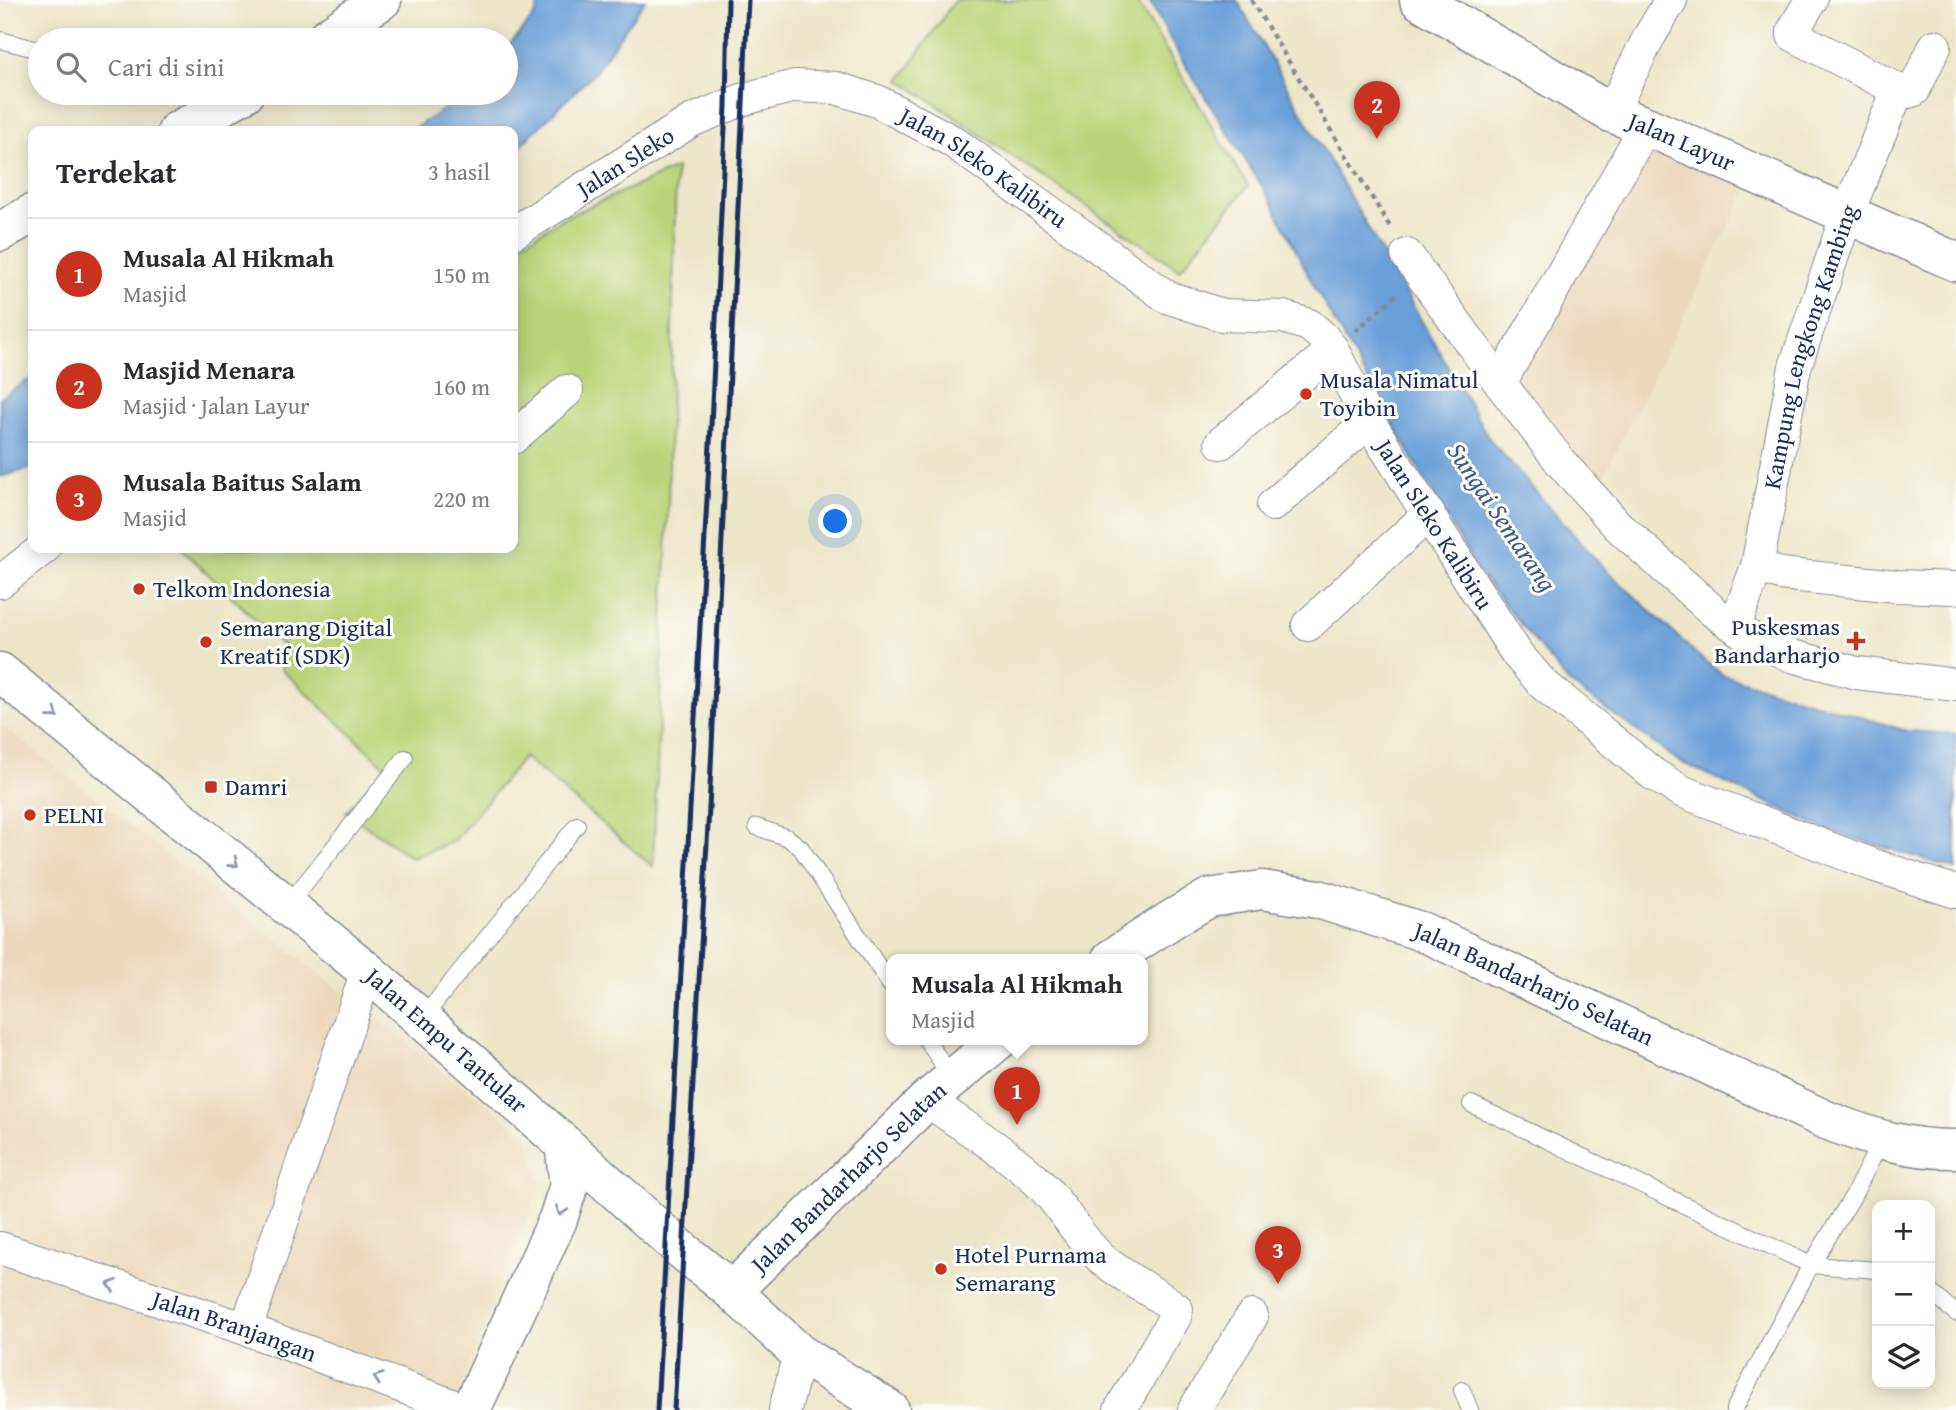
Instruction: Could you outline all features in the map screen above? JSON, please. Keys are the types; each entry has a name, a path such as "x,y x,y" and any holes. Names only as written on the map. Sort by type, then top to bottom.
{"street":[{"path":"341,28 382,0"},
{"name":"Jalan Layur","path":"1419,0 1611,113 1956,262"},
{"path":"1611,113 1671,0"},
{"path":"1811,0 1793,34 1898,90 1914,90 1935,46"},
{"name":"Jalan Sleko Kalibiru","path":"744,99 795,86 836,88 877,101 952,141 1167,297 1222,315 1242,317 1262,314 1293,320 1308,325 1322,336 1344,341 1368,422 1532,674 1653,774 1681,791 1873,865 1956,892"},
{"name":"Kampung Lengkong Kambing","path":"1735,626 1757,566 1795,367 1847,214 1898,90"},
{"name":"Jalan Sleko","path":"518,230 691,121 744,99"},
{"path":"186,126 224,105"},
{"path":"1500,383 1646,126"},
{"path":"0,232 28,217"},
{"path":"1407,255 1563,465 1618,526 1714,612 1751,638 1792,656 1857,673 1956,685"},
{"path":"1221,443 1344,341"},
{"path":"518,434 567,391"},
{"path":"1273,505 1368,422"},
{"path":"1308,625 1429,514"},
{"path":"0,582 38,553"},
{"path":"1757,566 1780,573 1897,586 1956,588"},
{"name":"Jalan Empu Tantular","path":"0,672 367,971 683,1251 732,1290 799,1353 890,1410"},
{"name":"Jalan Bandarharjo Selatan","path":"1119,954 1209,898 1262,890 1318,899 1423,932 1826,1121 1881,1141 1948,1154"},
{"path":"247,1329 367,971"},
{"name":"Jalan Bandarharjo Selatan","path":"732,1290 940,1089 993,1045"},
{"path":"940,1089 1052,1196 1099,1256 1113,1268 1177,1308 1175,1317 1120,1410"},
{"path":"471,1410 558,1219 569,1185 564,1144"},
{"name":"Jalan Branjangan","path":"0,1248 247,1329 465,1410"},
{"path":"1195,1410 1252,1316"},
{"path":"785,1410 799,1353"}],"lane":[{"path":"0,40 28,47"},
{"path":"287,906 405,758"},
{"path":"422,1019 577,825"},
{"path":"757,827 788,838 801,848 886,978"},
{"path":"928,1045 940,1089"},
{"path":"1472,1104 1811,1265 1872,1270"},
{"path":"1734,1410 1881,1141"},
{"path":"1935,1296 1956,1313"},
{"path":"1462,1390 1470,1410"}],"path":[{"path":"1251,0 1407,255"},
{"path":"1344,341 1398,293"}],"shaded area":[{"path":"1649,143 1747,190 1597,489 1510,383"},
{"path":"0,724 528,1137 541,1183 452,1410 0,1410"}],"green space":[{"path":"955,0 1136,0 1248,186 1180,270 900,80"},
{"path":"676,168 668,507 653,867 524,757 454,841 412,858 346,812 386,767 281,669 287,650 186,553 518,553 518,246 563,218"}],"water":[{"path":"539,0 645,0 595,72 518,147 518,126 418,126 450,105 518,105 518,35 536,14"},
{"name":"Sungai Semarang","path":"1149,0 1237,0 1490,440 1599,563 1695,653 1723,675 1907,731 1956,734 1956,869 1829,831 1680,762 1568,682 1478,572 1316,290 1272,202 1180,57"},
{"path":"28,380 28,469 0,477 0,398"}],"railway":[{"path":"657,1410 711,426 726,106 728,0"},
{"path":"674,1410 709,808 748,0"}],"place":[{"name":"Masjid Menara","path":"1377,139"},
{"name":"Musala Nimatul Toyibin","path":"1306,394"},
{"name":"Telkom Indonesia","path":"139,589"},
{"name":"Puskesmas Bandarharjo","path":"1856,641"},
{"name":"Semarang Digital Kreatif (SDK)","path":"206,642"},
{"name":"Damri","path":"211,787"},
{"name":"PELNI","path":"30,815"},
{"name":"Musala Al Hikmah","path":"1017,1125"},
{"name":"Hotel Purnama Semarang","path":"941,1269"},
{"name":"Musala Baitus Salam","path":"1278,1284"}]}
